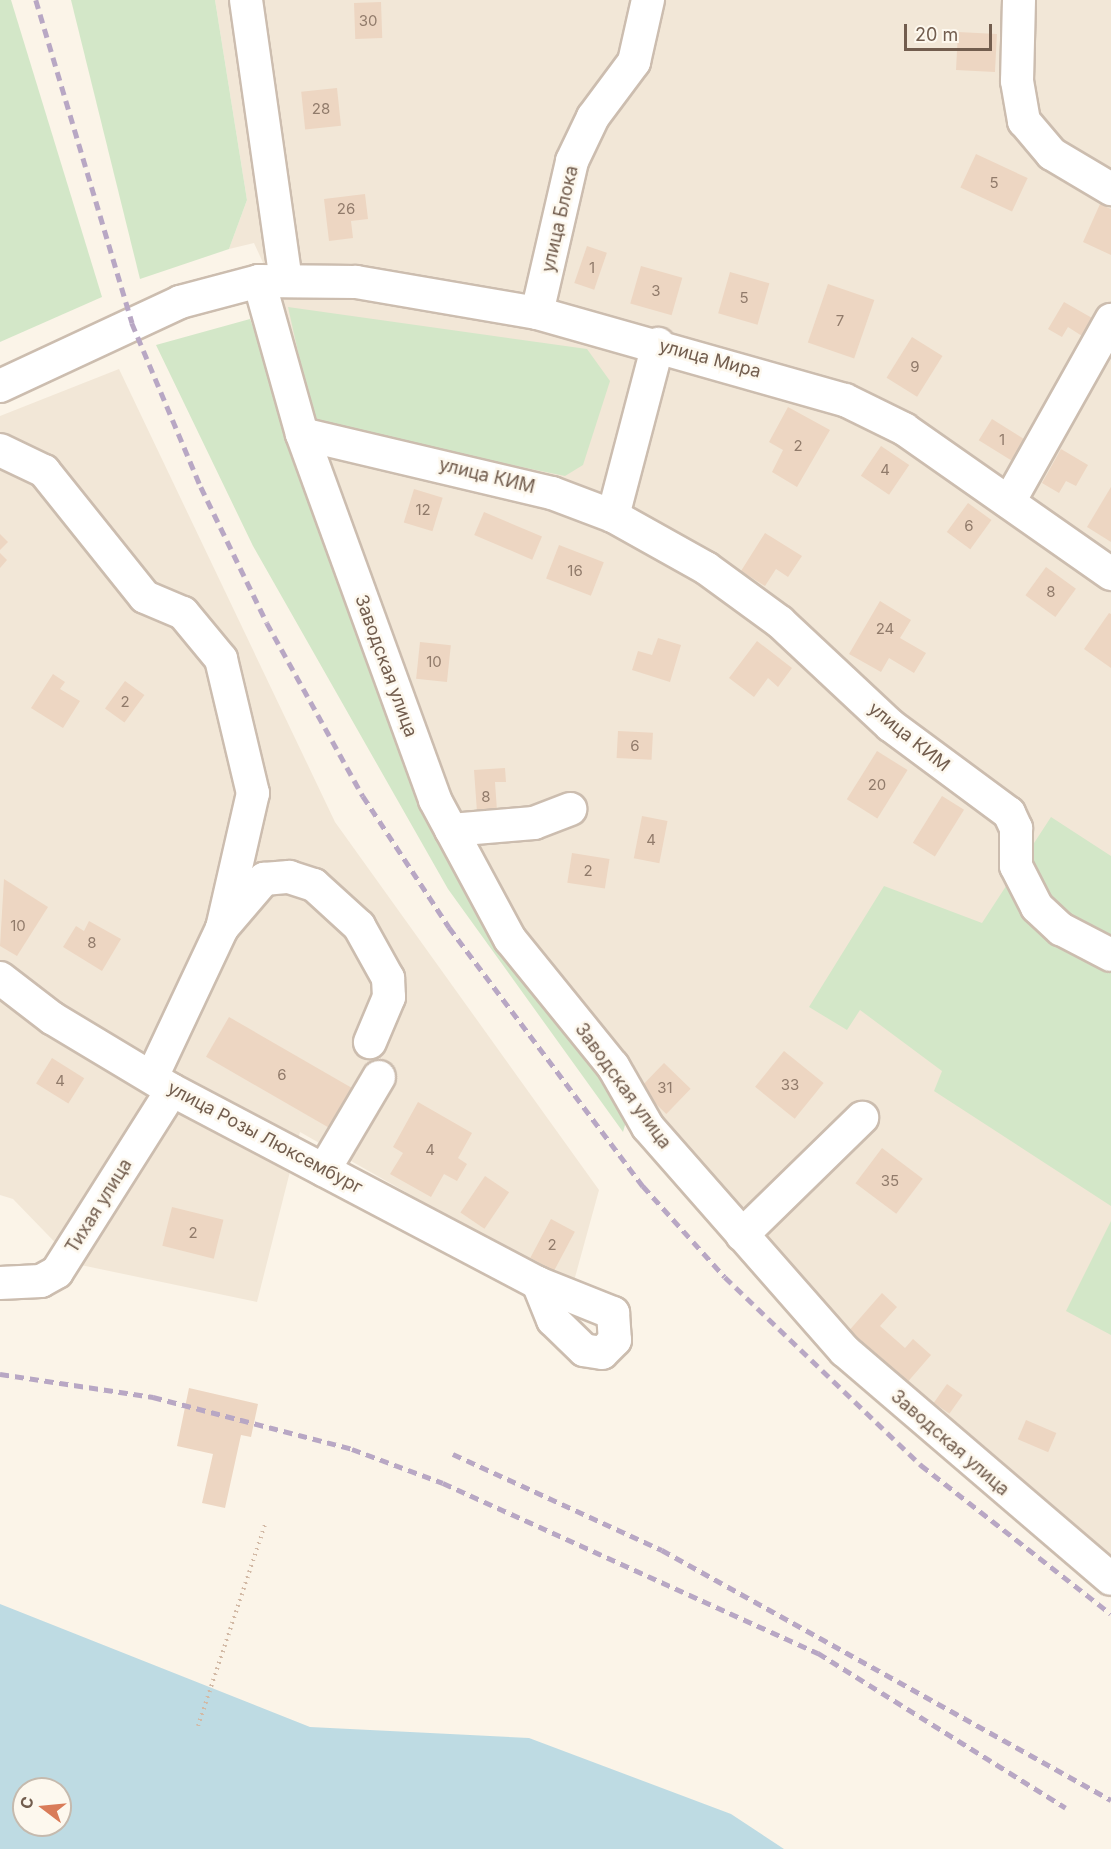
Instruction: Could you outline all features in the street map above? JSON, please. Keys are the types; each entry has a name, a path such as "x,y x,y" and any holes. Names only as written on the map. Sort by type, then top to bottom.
{"street":[{"path":"246,0 272,281 302,434"},
{"name":"улица Блока","path":"537,313 572,160 593,117 634,62 648,0"},
{"path":"1019,0 1017,81 1024,121 1052,154 1111,189"},
{"path":"0,386 180,302 272,281"},
{"name":"улица Мира","path":"272,281 356,282 537,313 771,375 874,413 1009,502 1111,574"},
{"path":"1009,502 1111,320"},
{"path":"613,516 658,344"},
{"name":"улица КИМ","path":"302,434 501,478 613,516 706,568 780,622 890,725 1008,813 1016,828 1016,866 1037,907 1061,929 1111,955"},
{"name":"Заводская улица","path":"302,434 435,800 510,939 612,1066 648,1128 845,1351 1111,1579"},
{"path":"0,450 44,471 145,597 183,613 221,659 253,793 222,928"},
{"path":"451,830 534,823 570,809"},
{"path":"222,928 264,879 289,877 334,898 359,926 388,978 389,997 370,1042"},
{"name":"Тихая улица","path":"0,1283 41,1281 57,1272 162,1084 222,928"},
{"name":"улица Розы Люксембург","path":"0,978 162,1084 538,1283"},
{"path":"324,1170 379,1077"},
{"path":"742,1234 862,1118"}],"path":[{"path":"198,1726 265,1525"}],"shaded area":[{"path":"215,0 1111,0 1111,1585 834,1351 491,920 317,506 250,319 280,300 254,243 229,249 247,200"},
{"path":"119,369 335,822 599,1190 574,1281 552,1275 300,1132 257,1302 76,1264 13,1199 0,1195 0,416"}],"green space":[{"path":"0,0 11,0 102,297 0,342"},
{"path":"71,0 215,0 247,200 229,249 140,279"},
{"path":"288,307 587,349 610,381 583,465 565,476 314,424"},
{"path":"250,319 400,727 628,1115 623,1132 448,889 253,546 156,345"},
{"path":"1051,817 1111,856 1111,1206 934,1091 942,1071 860,1010 847,1030 809,1007 884,886 982,923"},
{"path":"1111,1221 1111,1335 1066,1311"}],"water":[{"path":"0,1604 310,1727 529,1738 731,1814 784,1849 0,1849"}],"building":[{"path":"381,2 382,38 355,39 354,3"},
{"path":"958,32 997,34 995,72 956,70"},
{"path":"337,88 341,126 305,130 301,92"},
{"path":"976,154 1028,178 1012,212 960,188"},
{"path":"365,194 368,219 351,221 353,238 329,241 324,199"},
{"path":"1100,204 1111,209 1111,255 1083,242"},
{"path":"587,246 607,253 594,290 574,283"},
{"path":"641,266 682,278 672,315 630,303"},
{"path":"730,272 769,283 758,325 718,313"},
{"path":"828,284 874,300 854,359 808,343"},
{"path":"1064,302 1092,318 1082,336 1068,327 1062,337 1048,329"},
{"path":"912,337 943,356 917,397 887,378"},
{"path":"788,407 830,430 797,487 772,472 783,450 769,442"},
{"path":"992,419 1025,440 1012,461 979,440"},
{"path":"881,446 909,465 889,495 861,476"},
{"path":"1061,449 1088,465 1076,486 1066,481 1059,493 1042,483"},
{"path":"1111,487 1111,542 1087,527"},
{"path":"414,489 443,498 432,531 404,522"},
{"path":"968,503 991,520 970,549 947,532"},
{"path":"484,512 542,537 532,560 474,535"},
{"path":"765,533 802,556 788,577 776,569 765,586 741,571"},
{"path":"0,534 8,542 0,550"},
{"path":"559,545 604,562 591,596 546,579"},
{"path":"0,553 7,560 0,568"},
{"path":"1046,567 1076,589 1055,617 1025,595"},
{"path":"880,601 911,620 900,638 926,653 914,673 889,658 881,672 849,654"},
{"path":"1109,613 1111,614 1111,668 1084,649"},
{"path":"658,638 681,645 670,682 632,670 638,651 652,655"},
{"path":"757,641 792,668 778,687 768,678 754,697 729,678"},
{"path":"420,642 451,645 447,682 416,679"},
{"path":"53,674 65,682 60,689 80,701 63,728 31,708"},
{"path":"125,681 144,695 124,723 105,709"},
{"path":"618,731 653,733 652,760 617,758"},
{"path":"877,751 908,770 877,818 847,799"},
{"path":"505,768 506,782 495,782 497,811 477,812 474,770"},
{"path":"942,796 964,810 935,856 913,843"},
{"path":"642,816 668,821 659,863 634,858"},
{"path":"572,853 610,859 605,889 567,883"},
{"path":"4,879 48,907 17,956 0,946"},
{"path":"89,921 121,939 102,971 63,947 76,926 84,931"},
{"path":"229,1017 357,1091 334,1131 206,1057"},
{"path":"784,1051 824,1083 795,1119 755,1087"},
{"path":"52,1058 84,1078 68,1104 36,1083"},
{"path":"664,1063 691,1089 666,1114 640,1088"},
{"path":"418,1102 472,1133 458,1158 467,1164 457,1181 444,1174 431,1197 390,1174 403,1153 393,1147"},
{"path":"882,1148 923,1179 896,1214 856,1183"},
{"path":"485,1176 509,1192 484,1229 460,1212"},
{"path":"172,1207 223,1220 214,1259 162,1246"},
{"path":"551,1219 575,1232 554,1271 530,1258"},
{"path":"882,1293 897,1307 880,1326 905,1348 913,1339 931,1355 905,1385 847,1333"},
{"path":"947,1384 963,1395 949,1414 934,1403"},
{"path":"189,1388 258,1404 251,1437 241,1435 225,1508 202,1503 213,1454 177,1446"},
{"path":"1026,1420 1056,1433 1048,1452 1018,1439"}],"railway":[{"path":"36,0 132,323 201,487 267,623 363,796 449,927 643,1186 725,1277 921,1465 1111,1614"},
{"path":"0,1374 153,1397 352,1449 443,1483 818,1653 1066,1808"},
{"path":"453,1454 662,1550 1111,1800"}]}
